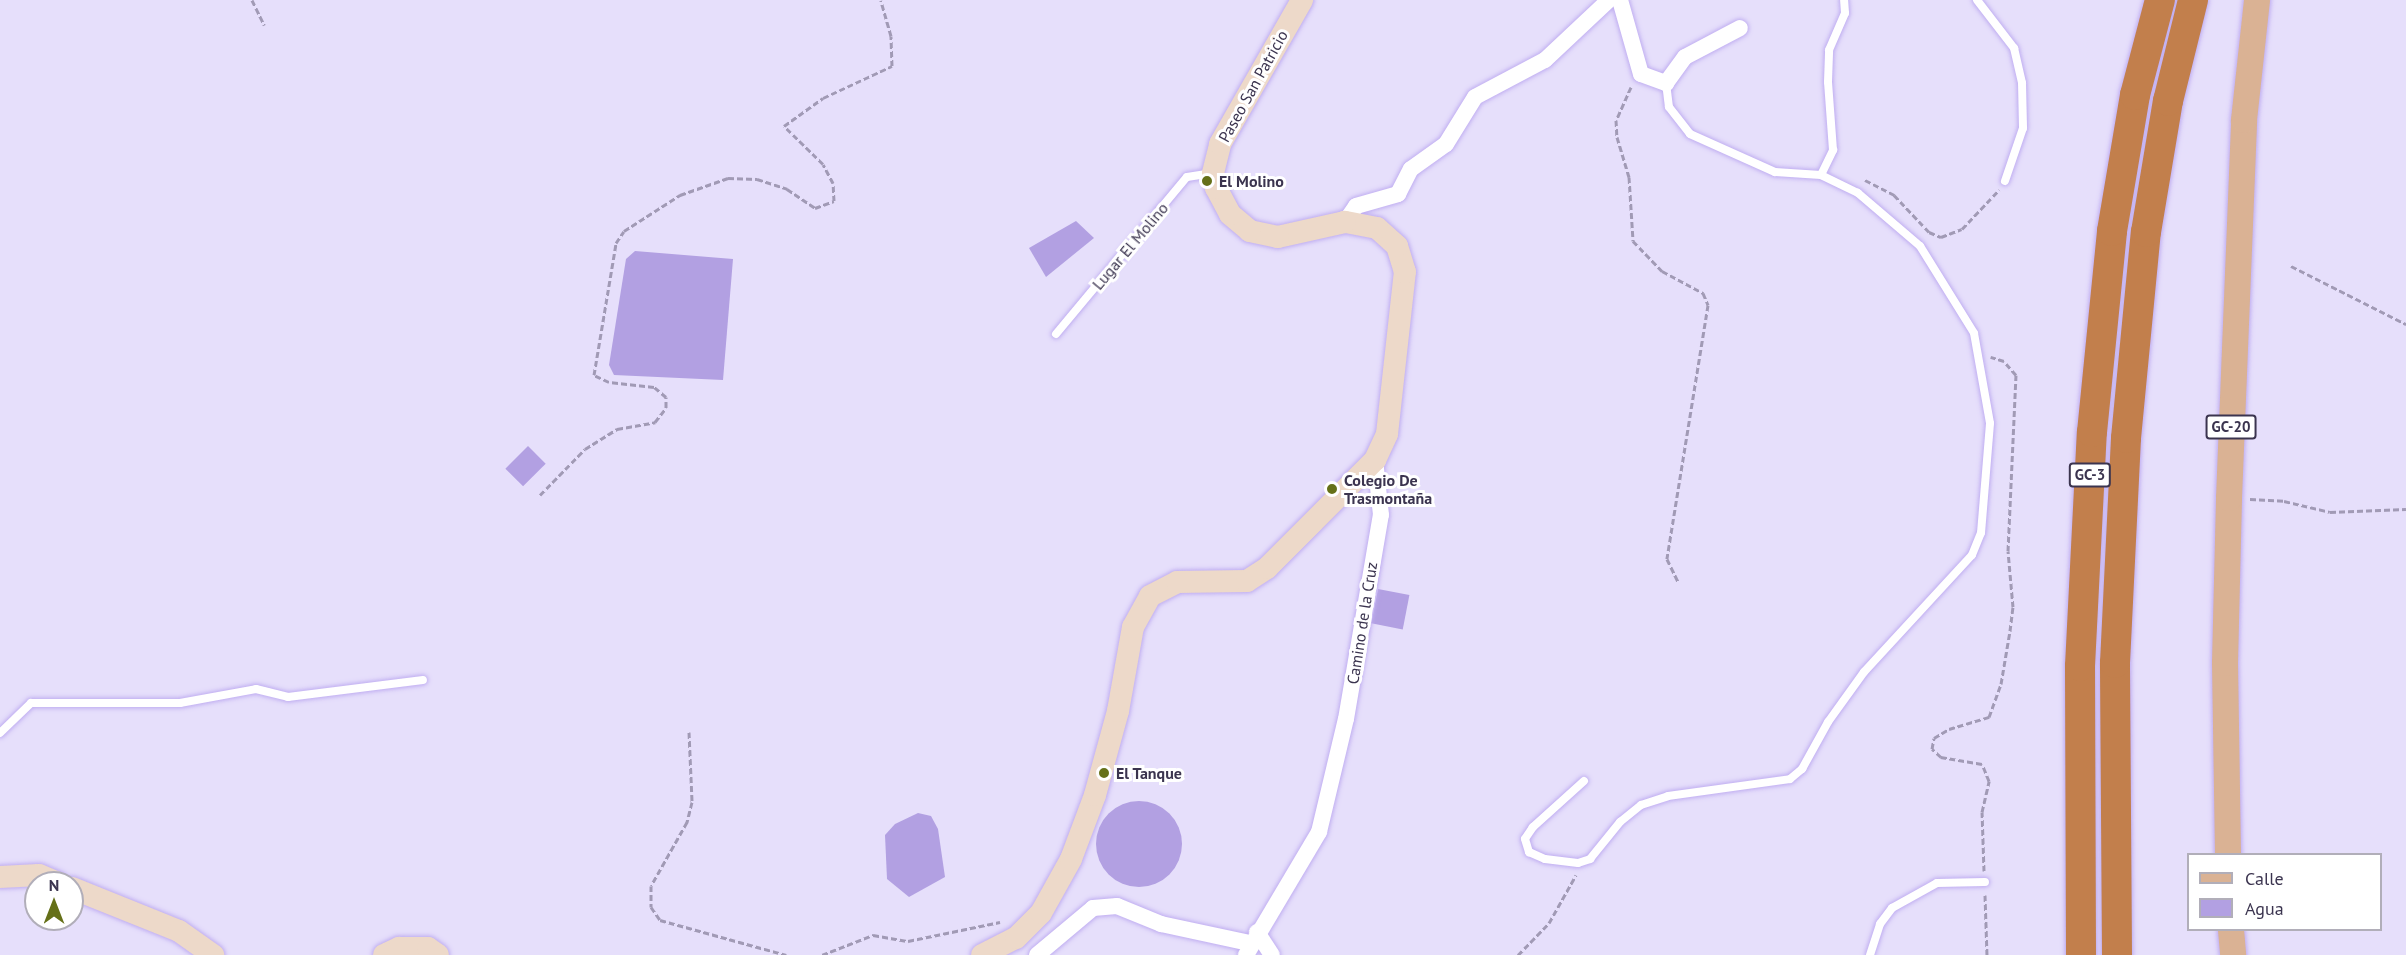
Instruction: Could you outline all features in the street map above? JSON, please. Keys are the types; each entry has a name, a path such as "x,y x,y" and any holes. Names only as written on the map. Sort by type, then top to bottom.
{"highway":[{"name":"GC-3","path":"2081,955 2080,666 2092,432 2112,231 2135,95 2160,0"},
{"name":"GC-3","path":"2117,955 2115,663 2126,438 2146,232 2168,101 2193,0"}],"main road":[{"name":"GC-20","path":"2228,853 2225,663 2229,498 2244,120 2257,0"},
{"path":"2231,931 2233,955"}],"street":[{"name":"Paseo San Patricio","path":"1213,173 1220,144 1302,0"},
{"path":"1345,222 1356,206 1398,194 1411,168 1446,144 1475,97 1545,60 1609,0"},
{"path":"1620,0 1641,74 1666,83 1685,57 1740,28"},
{"path":"982,955 1016,938 1041,913 1071,860 1095,795 1118,711 1133,627 1150,596 1177,582 1247,581 1267,568 1375,460 1387,434 1405,272 1397,246 1377,228 1345,222 1278,237 1250,231 1230,214 1216,188 1213,173"},
{"name":"Camino de la Cruz","path":"1251,944 1319,832 1346,719 1381,515 1375,460"},
{"path":"0,877 24,876"},
{"path":"84,893 179,931 213,955"},
{"path":"1037,955 1093,908 1117,906 1161,924 1251,944 1272,955"},
{"path":"384,955 399,948 428,948 438,955"}],"lane":[{"path":"1821,175 1833,150 1829,50 1845,13 1844,0"},
{"path":"1977,0 2014,48 2022,83 2023,128 2005,181"},
{"path":"1584,781 1533,827 1525,839 1529,852 1545,859 1578,863 1590,859 1620,822 1641,805 1668,796 1790,779 1796,774 1864,672 1972,555 1981,533 1990,423 1974,333 1920,246 1858,194 1821,175 1775,172 1690,134 1669,107 1666,83"},
{"name":"Lugar El Molino","path":"1056,334 1187,177 1213,173"},
{"path":"0,733 31,703 180,703 256,689 288,697 423,680"},
{"path":"1870,955 1880,924 1892,908 1936,883 1985,882"}],"path":[{"path":"252,0 264,25"},
{"path":"540,495 585,449 617,429 655,422 666,408 666,397 654,387 609,382 594,375 616,243 624,231 680,195 728,178 757,180 787,189 815,208 834,201 833,183 823,164 784,126 823,98 891,66 891,36 881,0"},
{"path":"1641,74 1624,98 1616,120 1617,137 1629,177 1633,241 1662,271 1703,293 1708,305 1667,559 1678,582"},
{"path":"1860,179 1894,195 1929,232 1941,237 1962,229 1989,204 2005,181"},
{"path":"2291,266 2406,324"},
{"path":"1978,353 2004,361 2016,375 2008,550 2013,608 2001,684 1989,717 1949,729 1934,738 1932,749 1941,757 1982,765 1989,781 1982,812 1987,955"},
{"path":"2229,498 2284,501 2330,512 2406,509"},
{"path":"689,732 692,802 687,822 651,886 651,907 660,920 786,955"},
{"path":"1518,955 1549,923 1576,879 1578,863"},
{"path":"822,955 873,935 908,941 1005,921"}],"water":[{"path":"1076,221 1094,238 1046,277 1029,248"},
{"path":"635,251 733,259 723,380 614,375 609,365 626,259"},
{"path":"528,446 546,464 523,486 505,469"},
{"path":"1378,589 1409,595 1403,629 1371,623"},
{"path":"1139,801 1163,808 1175,820 1182,844 1175,868 1163,880 1139,887 1115,880 1103,868 1096,844 1103,820 1115,808"},
{"path":"918,813 931,816 938,829 945,877 909,897 887,879 885,835 895,824"}],"place":[{"name":"El Molino","path":"1207,181"},
{"name":"Colegio De Trasmontaña","path":"1332,489"},
{"name":"El Tanque","path":"1104,773"}]}
